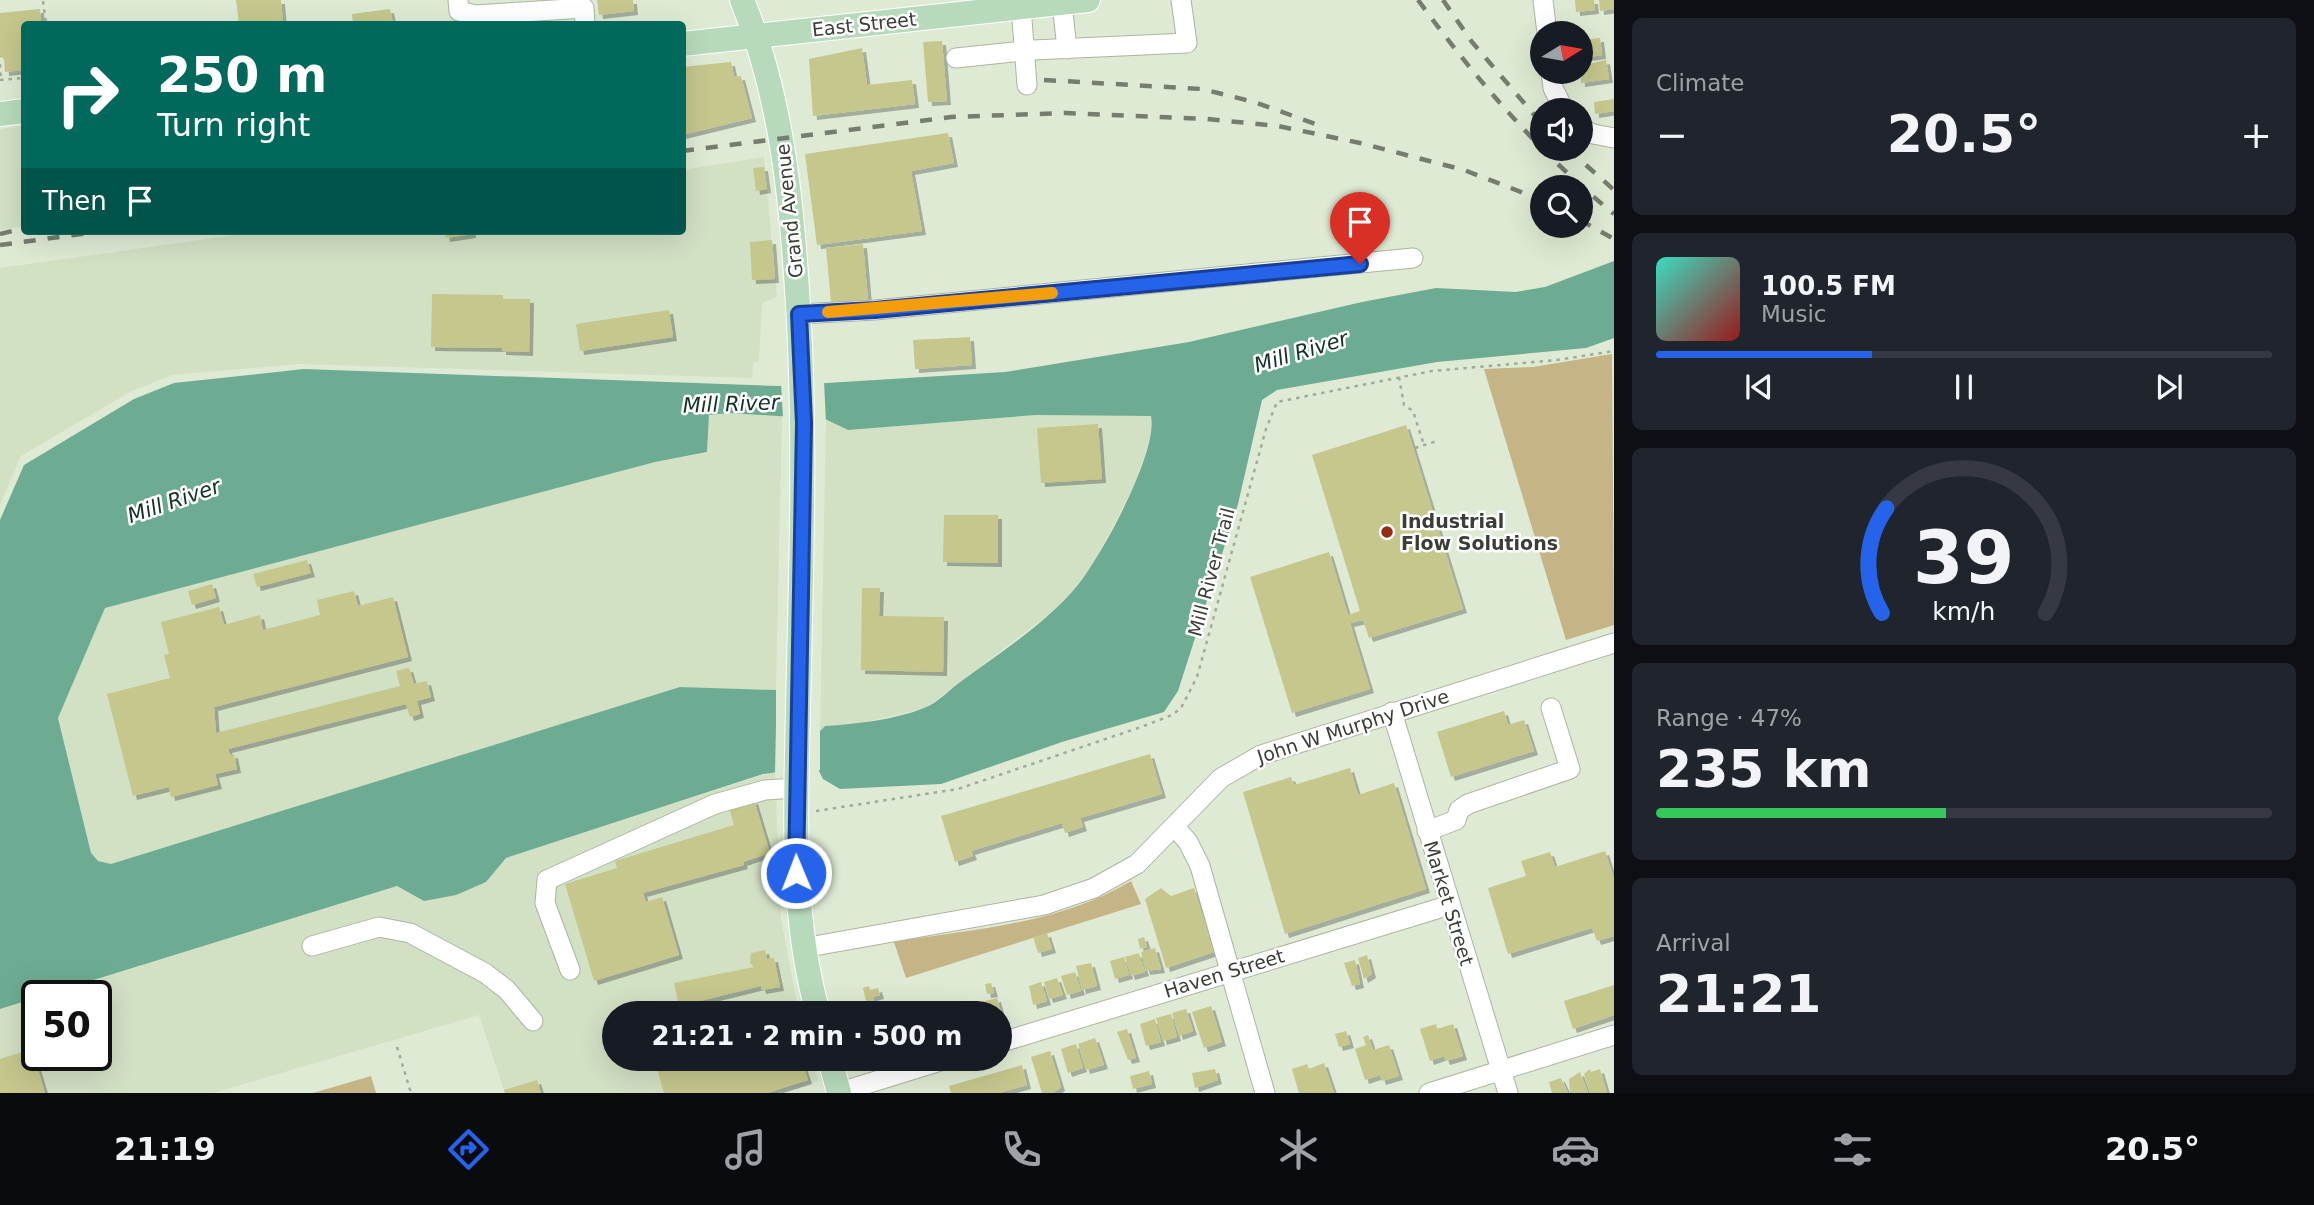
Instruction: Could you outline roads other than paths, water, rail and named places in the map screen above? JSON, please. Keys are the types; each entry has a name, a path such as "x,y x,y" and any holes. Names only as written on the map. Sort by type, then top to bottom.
{"main road":[{"name":"Grand Avenue","path":"742,0 756,36 788,174 799,314 804,423 797,898 803,948 815,1001"},
{"name":"East Street","path":"686,44 1028,4 1088,0"},
{"path":"0,114 21,111"},
{"path":"833,1071 838,1093"}],"street":[{"path":"458,0 459,11 476,20 583,8 585,21"},
{"path":"956,58 1024,51 1187,43 1181,0"},
{"path":"1543,0 1546,21"},
{"path":"1062,3 1067,49"},
{"path":"1027,85 1024,51 1028,4"},
{"path":"1593,134 1614,138"},
{"path":"799,314 875,310 1413,258"},
{"name":"John W Murphy Drive","path":"803,948 1071,898 1137,864 1221,778 1252,759 1281,747 1614,643"},
{"path":"1427,831 1457,820 1459,810 1468,804 1570,769 1551,708"},
{"name":"Market Street","path":"1392,712 1508,1093"},
{"path":"570,970 545,903 547,880 715,804 797,780"},
{"path":"1175,827 1188,842 1200,866 1265,1093"},
{"name":"Haven Street","path":"1012,1038 1450,905"},
{"path":"312,946 379,927 410,933 485,973 507,990 533,1021"},
{"path":"1429,1093 1614,1035"},
{"path":"838,1093 909,1071"}],"water":[{"name":"Mill River","path":"1614,261 1614,338 1586,348 1437,362 1277,390 1262,400 1238,504 1178,691 1164,712 1062,742 941,784 840,789 823,779 817,767 763,774 506,858 486,882 456,895 424,901 397,886 94,980 21,980 21,1002 0,1009 0,520 24,465 134,399 174,383 304,369 778,386 1005,372 1189,342 1362,302 1436,288 1516,292 1545,287","holes":["729,413 825,419 848,430 1036,415 1151,416 1151,433 1146,455 1136,481 1110,535 1082,579 1046,617 929,706 875,721 825,726 820,731 776,730 776,690 680,687 111,864 98,861 91,853 58,718 105,608 655,462 707,452 709,415"]}],"railway":[{"path":"1418,0 1462,58 1509,113 1559,166 1614,214"},
{"path":"1443,0 1472,42 1530,110"},
{"path":"1044,80 1202,89 1254,102 1324,127"},
{"path":"686,150 951,117 1066,113 1207,119 1278,126 1360,143 1464,170 1530,195"},
{"path":"1581,161 1614,190"},
{"path":"1593,227 1614,239"},
{"path":"0,234 21,229"},
{"path":"0,245 74,235"}],"place":[{"name":"Industrial Flow Solutions","path":"1387,532"}]}
